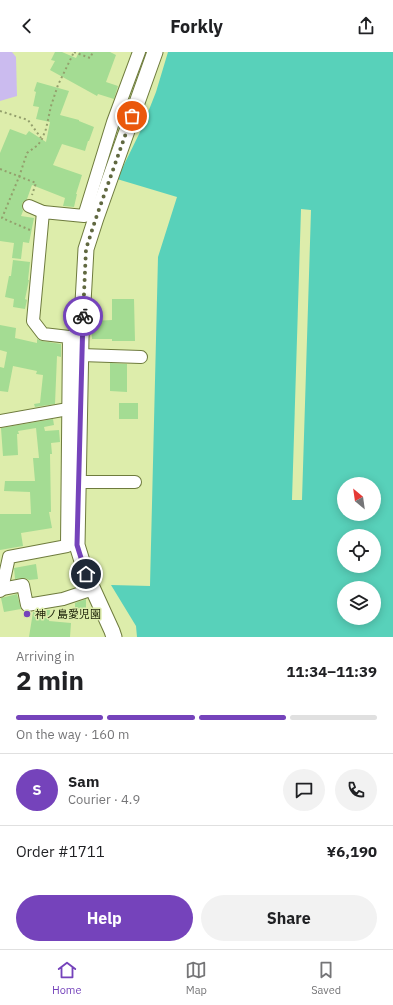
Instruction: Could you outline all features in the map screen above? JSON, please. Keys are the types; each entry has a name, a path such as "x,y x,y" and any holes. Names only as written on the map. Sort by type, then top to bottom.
{"street":[{"path":"139,52 139,75"},
{"path":"114,637 72,546 68,409 75,337 90,217 139,75 155,52"},
{"path":"29,206 43,212 90,217"},
{"path":"43,212 33,322 43,334 75,337"},
{"path":"72,546 78,482 81,355 75,337"},
{"path":"81,355 141,357"},
{"path":"0,421 68,409"},
{"path":"78,482 135,482"},
{"path":"72,546 9,557 1,590 23,585 27,605 63,599 93,589"}],"path":[{"path":"41,234 2,218 19,177 26,153 38,145 42,139 58,85 74,52 90,58 93,52"},
{"path":"0,111 28,120 41,138"},
{"path":"0,170 36,182 29,206"}],"shaded area":[{"path":"0,52 12,52 16,57 17,96 0,101"}],"water":[{"path":"168,52 393,52 393,637 137,637 136,626 111,585 150,586 158,257 177,197 117,179 141,130 156,92"}],"pier":[{"path":"301,209 311,210 302,500 292,500"}],"building":[{"path":"55,52 62,52 76,58 79,52 110,52 116,55 106,82 118,86 114,99 98,94 97,96 50,70 55,61 51,60"},
{"path":"37,82 69,91 60,115 79,120 94,127 85,151 62,144 53,165 82,175 76,194 74,207 63,206 65,198 32,185 27,199 22,203 23,211 21,216 34,218 29,243 23,242 21,259 12,258 14,243 0,241 0,153 10,129 26,135 29,131 46,142 50,122 36,119 39,107 33,106 36,92 34,91"},
{"path":"13,260 30,262 25,309 13,307 14,299 5,297 9,276 11,276"},
{"path":"112,299 134,299 135,341 92,339 91,321 112,320"},
{"path":"0,325 16,328 15,338 37,343 37,339 61,344 61,357 57,356 55,404 35,407 34,404 40,403 43,375 36,374 37,371 13,366 8,392 0,391 0,367 4,368 7,352 0,350"},
{"path":"110,363 127,364 127,392 110,391"},
{"path":"119,403 138,403 138,419 119,419"},
{"path":"53,419 54,425 44,427 45,431 59,430 60,442 51,443 51,512 49,512 52,528 21,533 23,546 0,550 0,514 31,514 30,492 4,491 5,481 35,481 33,458 39,458 36,428 18,431 18,455 3,456 1,428"},
{"path":"36,564 38,579 15,579 14,568"},
{"path":"17,594 21,609 4,612 1,598"},
{"path":"86,599 86,615 75,615 75,603"},
{"path":"50,610 49,621 71,623 70,637 29,637 33,612"}],"way so far":[{"path":"83,316 86,249 132,116"}],"place":[{"name":"神ノ島愛児園","path":"27,614"}],"route":[{"path":"83,316 81,338 77,545 86,574"}]}
